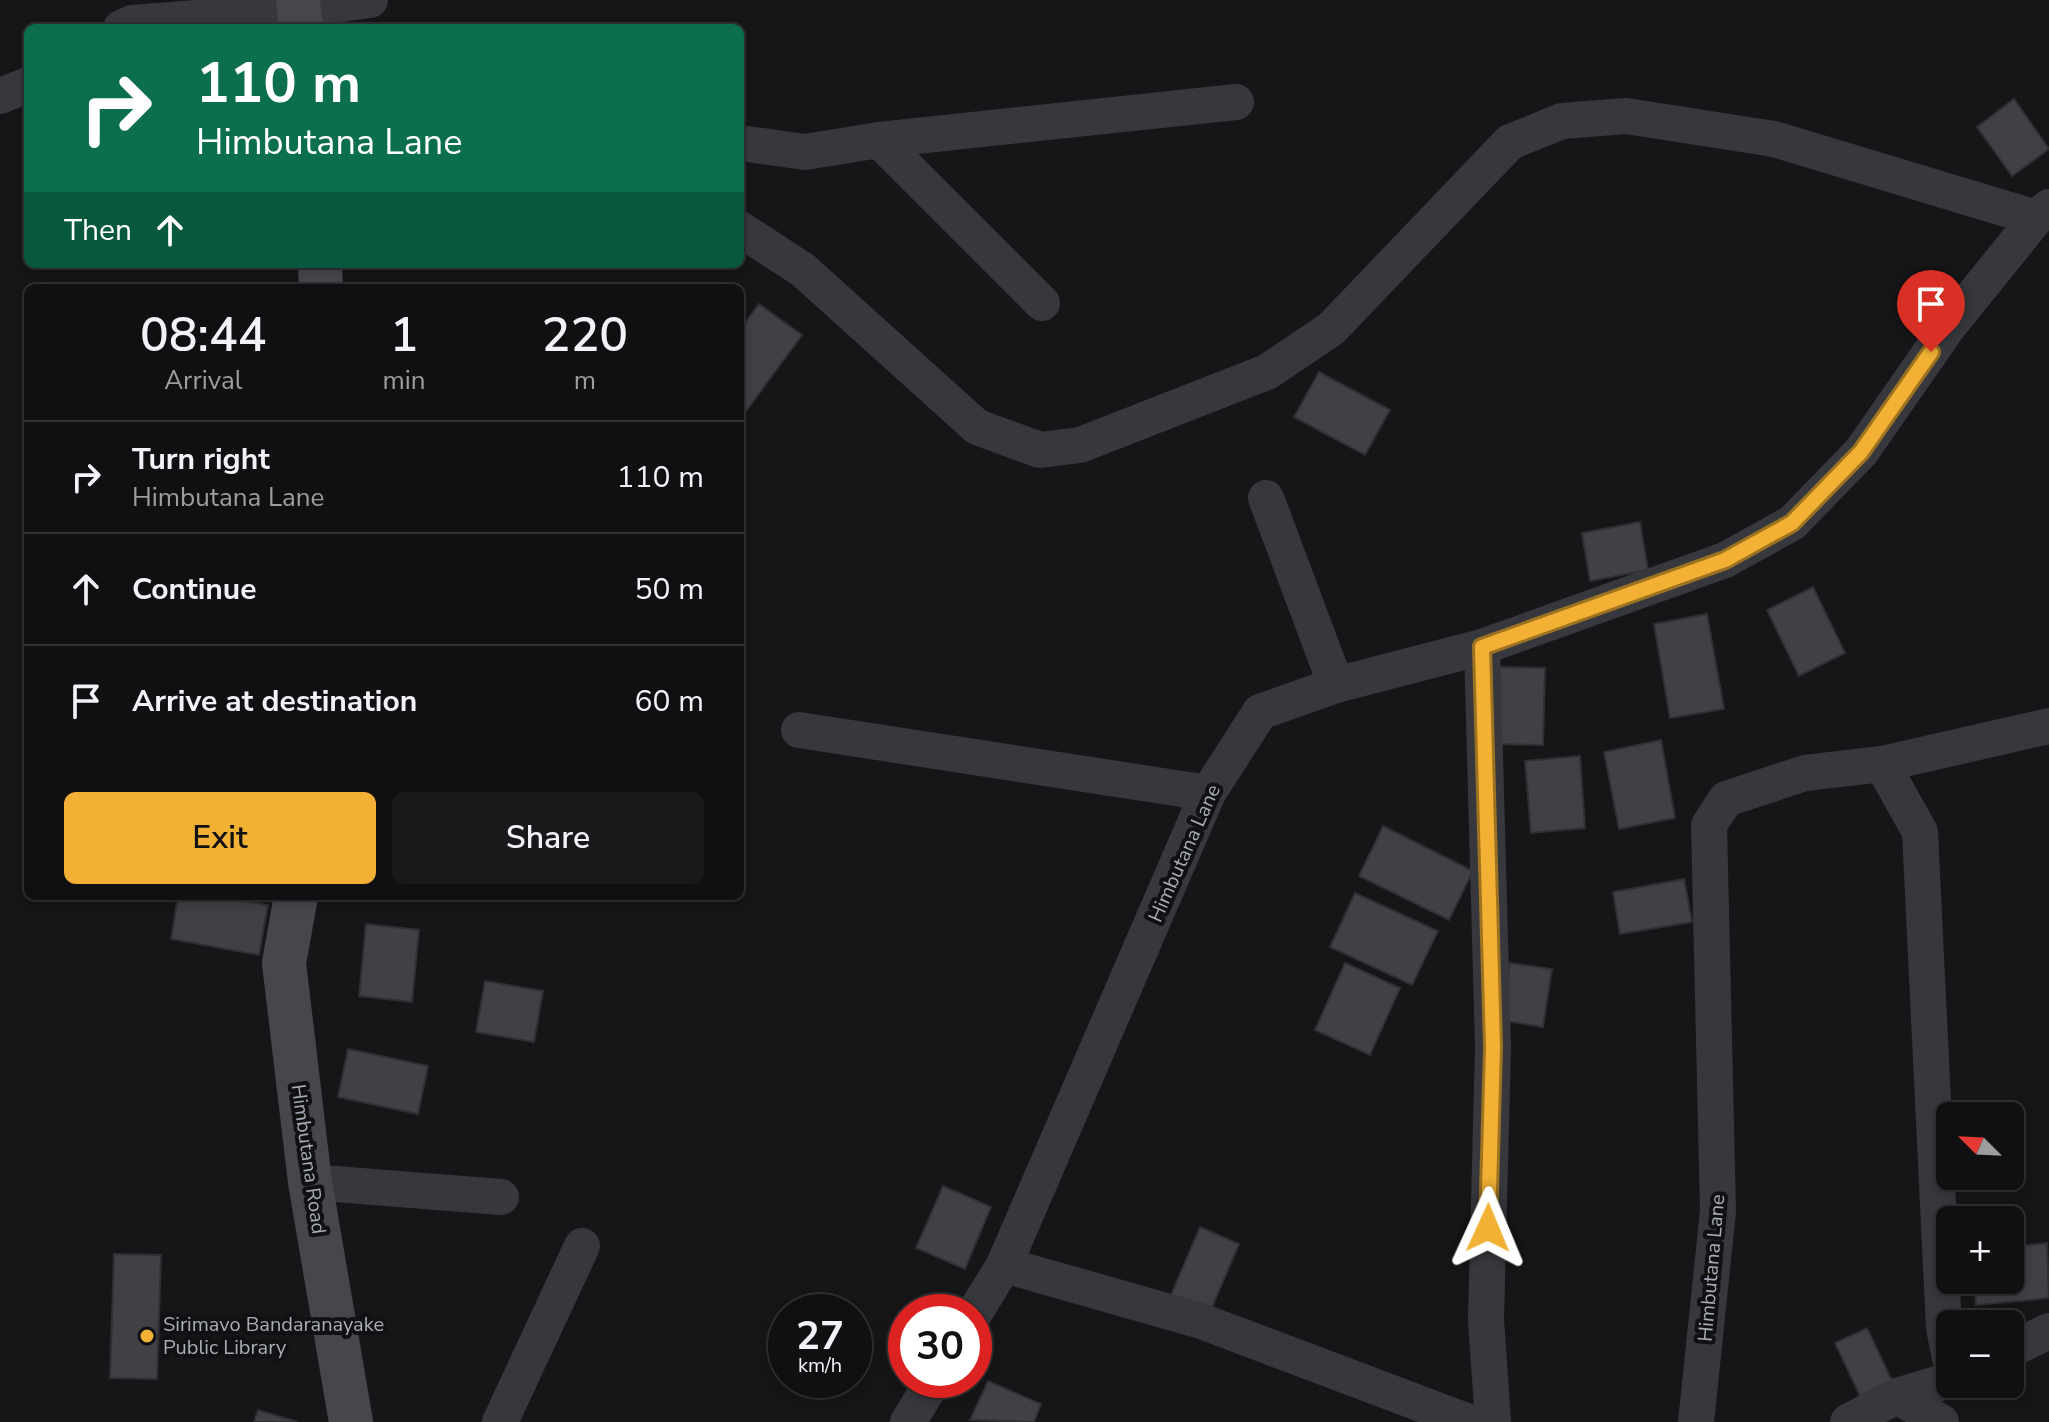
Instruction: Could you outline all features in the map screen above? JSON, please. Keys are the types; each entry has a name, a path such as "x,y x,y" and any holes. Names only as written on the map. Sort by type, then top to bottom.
{"street":[{"path":"130,24 299,13 370,0"},
{"path":"0,96 24,87"},
{"path":"744,144 805,152 879,140 1236,102"},
{"path":"744,232 803,270 977,427 1040,450 1080,445 1267,372 1331,329 1510,142 1562,121 1626,116 1774,139 2042,212"},
{"path":"879,140 1042,303"},
{"name":"Himbutana Lane","path":"986,1294 1004,1265 1208,793 1260,712 1336,685 1482,647 1725,560 1792,523 1861,452 1948,327 2042,212"},
{"path":"1266,498 1336,685"},
{"path":"1482,647 1493,1047 1486,1319 1493,1422"},
{"name":"Himbutana Lane","path":"1696,1422 1718,1211 1709,825 1726,799 1805,773 1882,764 2049,726"},
{"path":"799,730 1208,793"},
{"path":"1882,764 1920,832 1943,1310"},
{"name":"Himbutana Road","path":"295,900 284,963 310,1182 351,1422"},
{"path":"310,1182 501,1197"},
{"path":"500,1422 582,1246"},
{"path":"1004,1265 1201,1321 1469,1422"},
{"path":"2024,1343 2049,1331"},
{"path":"1848,1422 1897,1396 1936,1384"},
{"path":"1897,1396 1941,1422"},
{"path":"908,1422 923,1398"}],"building":[{"path":"2014,99 2049,149 2012,176 1977,127"},
{"path":"759,304 802,335 744,414 744,325"},
{"path":"1319,372 1390,410 1365,455 1294,417"},
{"path":"1640,522 1648,570 1590,581 1582,533"},
{"path":"1813,587 1845,653 1799,676 1767,610"},
{"path":"1707,614 1724,709 1670,718 1654,624"},
{"path":"1499,667 1545,668 1543,745 1497,744"},
{"path":"1661,740 1675,818 1619,829 1604,752"},
{"path":"1580,756 1585,828 1531,833 1525,761"},
{"path":"1383,826 1473,871 1449,920 1359,876"},
{"path":"1684,879 1692,922 1620,934 1613,892"},
{"path":"1355,893 1438,931 1412,985 1330,947"},
{"path":"177,900 240,900 268,905 259,955 171,939"},
{"path":"366,924 419,930 412,1002 359,996"},
{"path":"1345,963 1400,988 1370,1055 1315,1030"},
{"path":"1510,963 1552,969 1543,1027 1501,1020"},
{"path":"485,981 543,991 534,1042 476,1032"},
{"path":"348,1049 428,1066 418,1114 338,1097"},
{"path":"943,1186 991,1207 965,1269 916,1248"},
{"path":"1200,1227 1239,1244 1207,1319 1168,1302"},
{"path":"2047,1243 2049,1298 1976,1305 1975,1294 2024,1294 2024,1245"},
{"path":"114,1254 161,1255 157,1379 110,1378"},
{"path":"1867,1328 1892,1381 1860,1396 1835,1343"},
{"path":"992,1383 1041,1404 1034,1422 970,1420 980,1398 992,1398"},
{"path":"258,1410 298,1422 254,1422"}],"place":[{"name":"Sirimavo Bandaranayake Public Library","path":"147,1336"}],"route":[{"path":"1488,1228 1493,1047 1482,647 1725,560 1792,523 1861,452 1931,352"}]}
